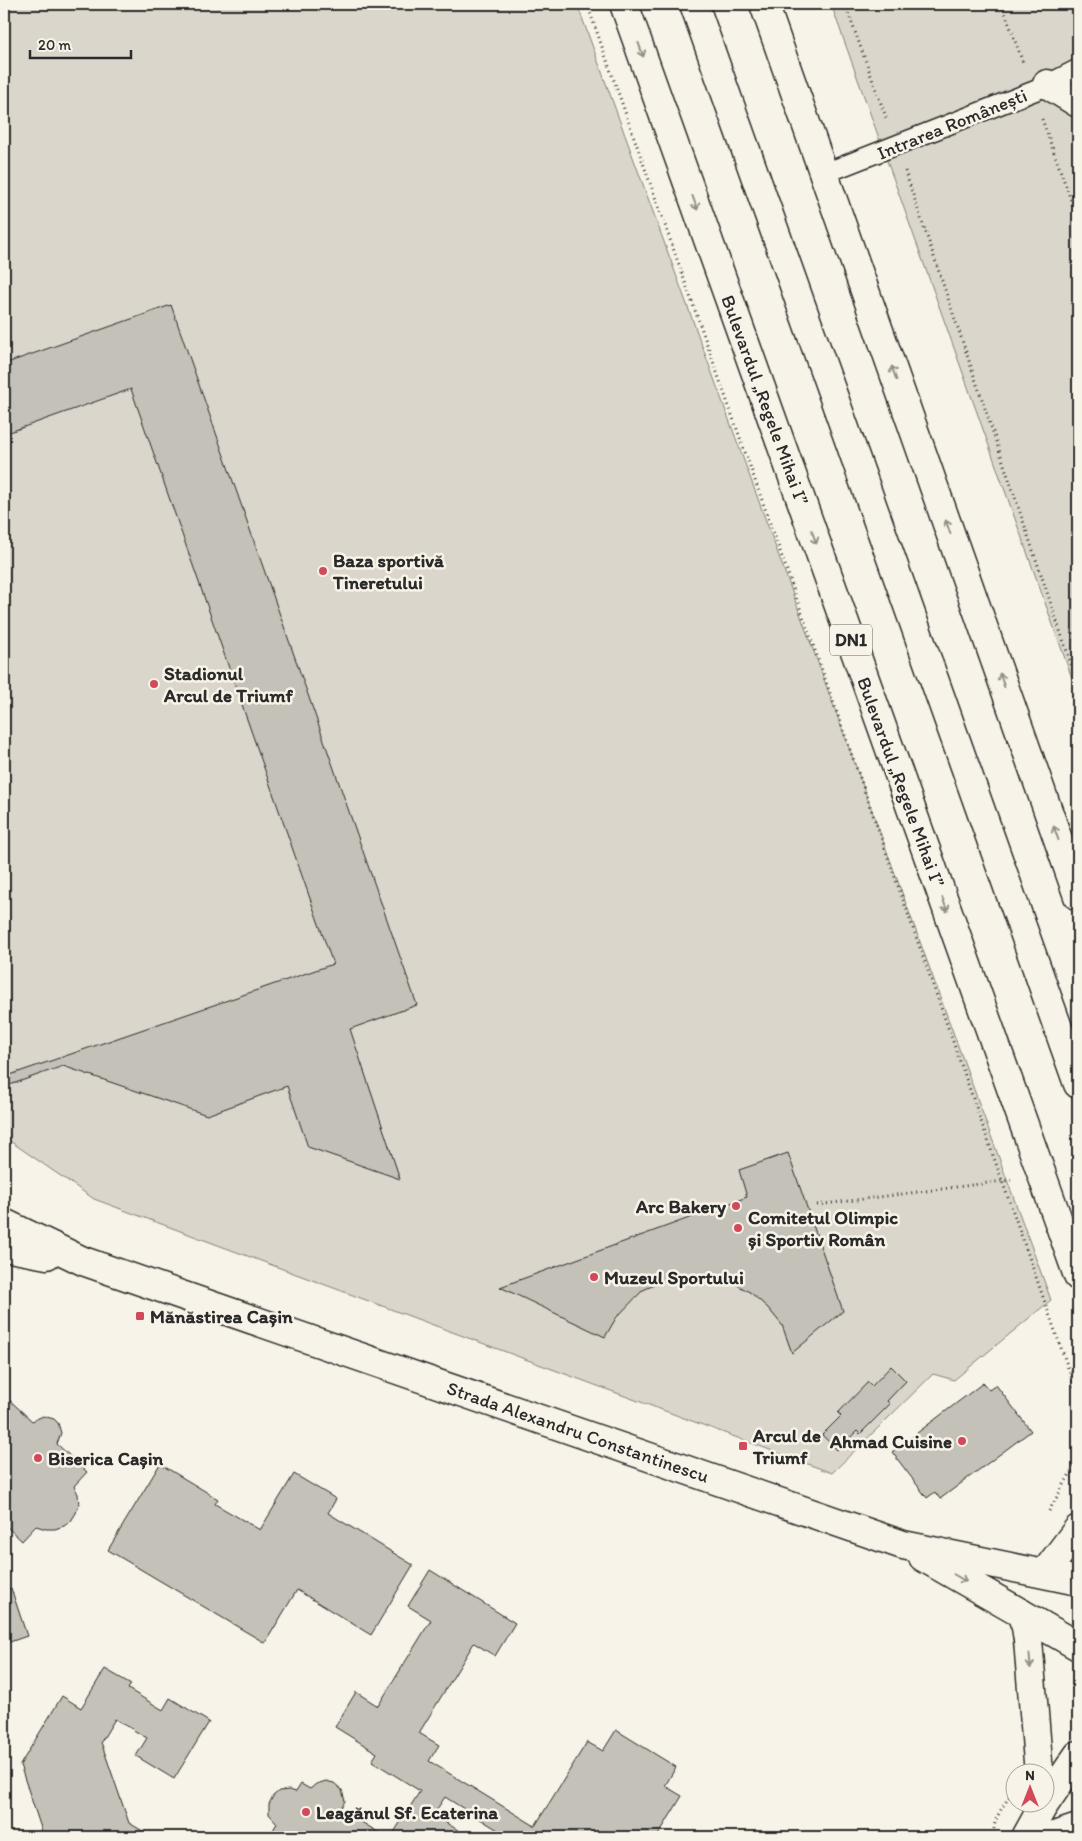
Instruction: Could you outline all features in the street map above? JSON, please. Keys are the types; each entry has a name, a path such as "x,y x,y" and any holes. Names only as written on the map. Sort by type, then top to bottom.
{"main road":[{"name":"Bulevardul „Regele Mihai I”","path":"624,4 1078,1276"},
{"path":"694,4 1078,1084"},
{"path":"764,4 1078,896"},
{"path":"1047,84 1078,103"},
{"name":"Strada Alexandru Constantinescu","path":"4,1223 83,1261 903,1545 1078,1580"},
{"name":"Strada Alexandru Constantinescu","path":"4,1247 83,1261"},
{"path":"1044,1574 1078,1529"},
{"path":"903,1545 1078,1646"},
{"path":"1021,1613 1028,1640 1038,1764"},
{"path":"1054,1789 1078,1755"},
{"path":"1026,1837 1038,1814"},
{"path":"1052,1837 1078,1828"},
{"path":"1052,1837 1057,1837"}],"lane":[{"name":"Intrarea Românești","path":"823,174 1039,89 1078,69"}],"path":[{"path":"587,4 1078,1396"},
{"path":"846,4 897,146 1078,684"},
{"path":"817,1205 1041,1176"}],"shaded area":[{"name":"Baza sportivă Tineretului","path":"4,4 577,4 1051,1300 954,1380 933,1374 832,1473 94,1199 4,1137"},
{"path":"831,4 1078,4 1078,695"}],"building":[{"path":"171,305 417,1005 350,1029 400,1179 308,1147 287,1086 207,1115 63,1066 4,1087 4,1077 333,964 131,389 4,434 4,364"},
{"name":"Comitetul Olimpic și Sportiv Român","path":"788,1153 843,1311 792,1353 782,1325 768,1308 751,1293 729,1280 706,1275 683,1277 666,1280 643,1290 616,1318 605,1337 500,1287 747,1197 739,1170"},
{"path":"891,1366 906,1381 887,1401 890,1404 860,1434 857,1431 837,1450 822,1435 841,1416 838,1413 868,1382 872,1386"},
{"name":"Ahmad Cuisine","path":"983,1383 989,1390 996,1385 1031,1431 940,1499 935,1492 927,1498 892,1452"},
{"name":"Biserica Cașin","path":"4,1395 32,1421 43,1416 54,1419 58,1423 61,1433 57,1444 87,1472 74,1486 78,1494 79,1504 71,1521 55,1529 36,1526 22,1541 4,1524"},
{"path":"160,1464 218,1499 215,1504 260,1530 294,1474 336,1499 328,1513 413,1565 371,1635 297,1590 265,1643 108,1550"},
{"path":"430,1570 515,1623 495,1656 474,1643 419,1733 439,1745 429,1761 535,1826 587,1742 603,1751 616,1730 676,1767 665,1786 682,1796 657,1837 509,1837 445,1797 433,1815 458,1830 454,1837 416,1837 410,1833 407,1837 391,1837 420,1791 372,1761 377,1753 335,1727 356,1692 378,1706 431,1620 408,1606"},
{"path":"11,1588 27,1636 4,1644 4,1591"},
{"path":"105,1669 131,1684 128,1689 163,1710 170,1698 209,1722 174,1779 136,1756 147,1738 115,1719 101,1742 129,1823 153,1837 44,1837 20,1765 62,1696 81,1708"},
{"name":"Leagănul Sf. Ecaterina","path":"326,1781 334,1783 342,1790 345,1801 340,1809 386,1837 280,1837 272,1832 277,1823 269,1814 269,1804 273,1796 279,1791 289,1790 296,1792 301,1784 310,1789 316,1784"}],"place":[{"name":"Baza sportivă Tineretului","path":"323,571"},
{"name":"Stadionul Arcul de Triumf","path":"154,684"},
{"name":"Arc Bakery","path":"736,1206"},
{"name":"Comitetul Olimpic și Sportiv Român","path":"738,1228"},
{"name":"Muzeul Sportului","path":"594,1277"},
{"name":"Mănăstirea Cașin","path":"140,1316"},
{"name":"Ahmad Cuisine","path":"962,1441"},
{"name":"Arcul de Triumf","path":"743,1446"},
{"name":"Biserica Cașin","path":"38,1458"},
{"name":"Leagănul Sf. Ecaterina","path":"306,1812"}]}
